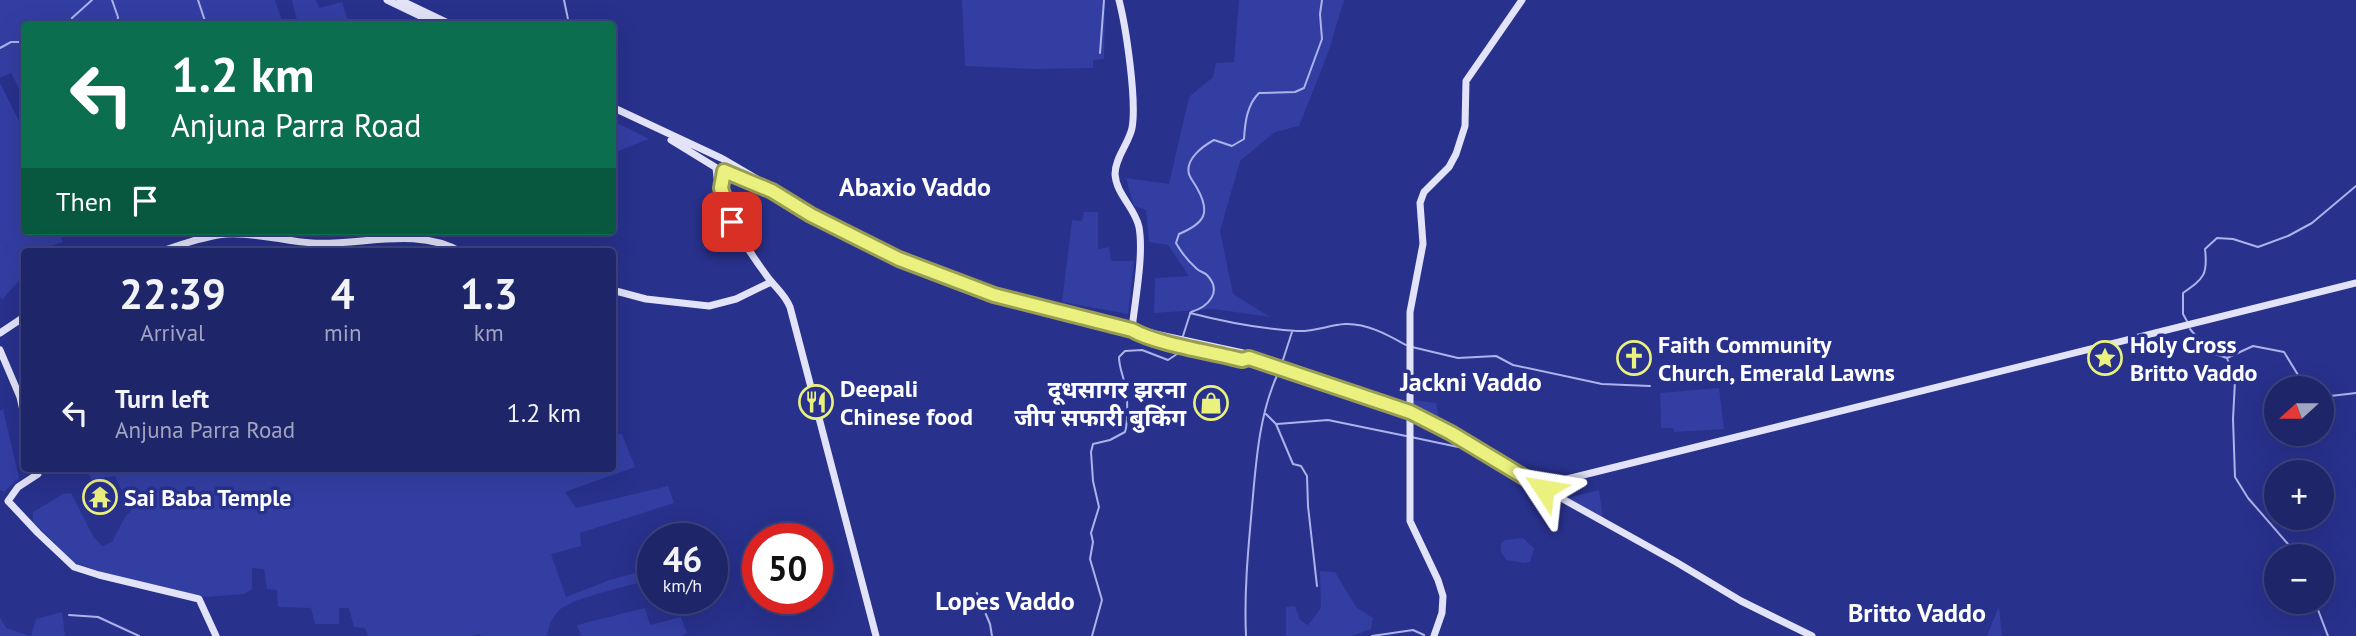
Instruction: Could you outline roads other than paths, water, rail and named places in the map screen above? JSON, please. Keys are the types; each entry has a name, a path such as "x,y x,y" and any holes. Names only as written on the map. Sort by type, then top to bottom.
{"main road":[{"path":"387,0 431,21"},
{"path":"400,0 444,21"},
{"path":"1119,0 1133,110 1132,129 1115,173 1119,187 1136,218 1140,241 1132,330"},
{"path":"1434,636 1442,613 1443,596 1410,521 1410,312 1423,244 1420,203 1424,191 1449,167 1455,154 1465,126 1466,81 1522,0"},
{"path":"616,111 860,235 899,259 994,295 1189,344 1243,353 1249,358 1410,412 1530,479 1533,484 1549,486 1562,483 1563,480 2356,283"},
{"path":"721,166 772,191 811,215 887,252"},
{"path":"721,166 721,188 740,237 790,306 876,636"},
{"path":"171,248 220,235"},
{"path":"239,235 314,243 435,241 454,248"},
{"path":"616,291 646,299 709,306 736,299 771,282"},
{"path":"0,333 21,319"},
{"path":"0,350 21,402"},
{"path":"38,472 18,487 8,501 38,533 74,566 199,599 216,636"},
{"path":"1549,486 1561,498 1741,601 1812,636"}],"waterway":[{"path":"71,21 92,0"},
{"path":"112,0 117,21"},
{"path":"198,0 205,21"},
{"path":"564,0 568,21"},
{"path":"1100,53 1104,0"},
{"path":"1191,312 1208,303 1214,287 1207,275 1191,263 1176,243 1179,234 1195,226 1204,211 1204,204 1189,174 1192,158 1214,140 1232,146 1244,139 1249,108 1259,93 1295,92 1304,88 1322,39 1322,0"},
{"path":"0,48 11,42 21,42"},
{"path":"2188,323 2183,314 2183,293 2203,275 2206,265 2205,249 2217,238 2233,239 2258,247 2288,236 2312,223 2356,186"},
{"path":"1190,313 1244,325 1297,331 1361,325 1406,345"},
{"path":"1183,336 1190,314"},
{"path":"2190,329 2209,352 2227,358 2235,381 2235,477 2248,498 2288,544"},
{"path":"1281,366 1292,332"},
{"path":"2227,358 2253,346 2284,352 2299,376"},
{"path":"1412,347 1458,358 1496,356 1513,365 1602,384 1650,386"},
{"path":"1092,636 1102,600 1090,559 1093,542 1091,533 1099,507 1093,481 1091,452 1093,444 1110,440 1125,432 1127,396 1119,357 1125,351 1142,350 1168,360 1177,354"},
{"path":"1246,636 1247,572 1257,455 1267,404 1279,371"},
{"path":"2334,396 2356,393"},
{"path":"1266,414 1276,424 1293,464 1301,466 1307,476 1317,586"},
{"path":"1277,424 1328,420 1406,436"},
{"path":"1411,437 1458,447"},
{"path":"977,593 992,636"},
{"path":"2320,614 2328,636"},
{"path":"69,615 98,617 139,636"},
{"path":"1372,636 1413,630 1424,635"}],"place":[{"name":"Faith Community Church, Emerald Lawns","path":"1634,358"},
{"name":"Holy Cross Britto Vaddo","path":"2105,358"},
{"name":"Deepali Chinese food","path":"816,402"},
{"name":"दूधसागर झरना जीप सफारी बुकिंग","path":"1211,403"},
{"name":"Sai Baba Temple","path":"100,497"}],"district":[{"name":"Abaxio Vaddo","path":"915,186"},
{"name":"Jackni Vaddo","path":"1471,381"},
{"name":"Lopes Vaddo","path":"1005,600"},
{"name":"Britto Vaddo","path":"1917,612"}]}
